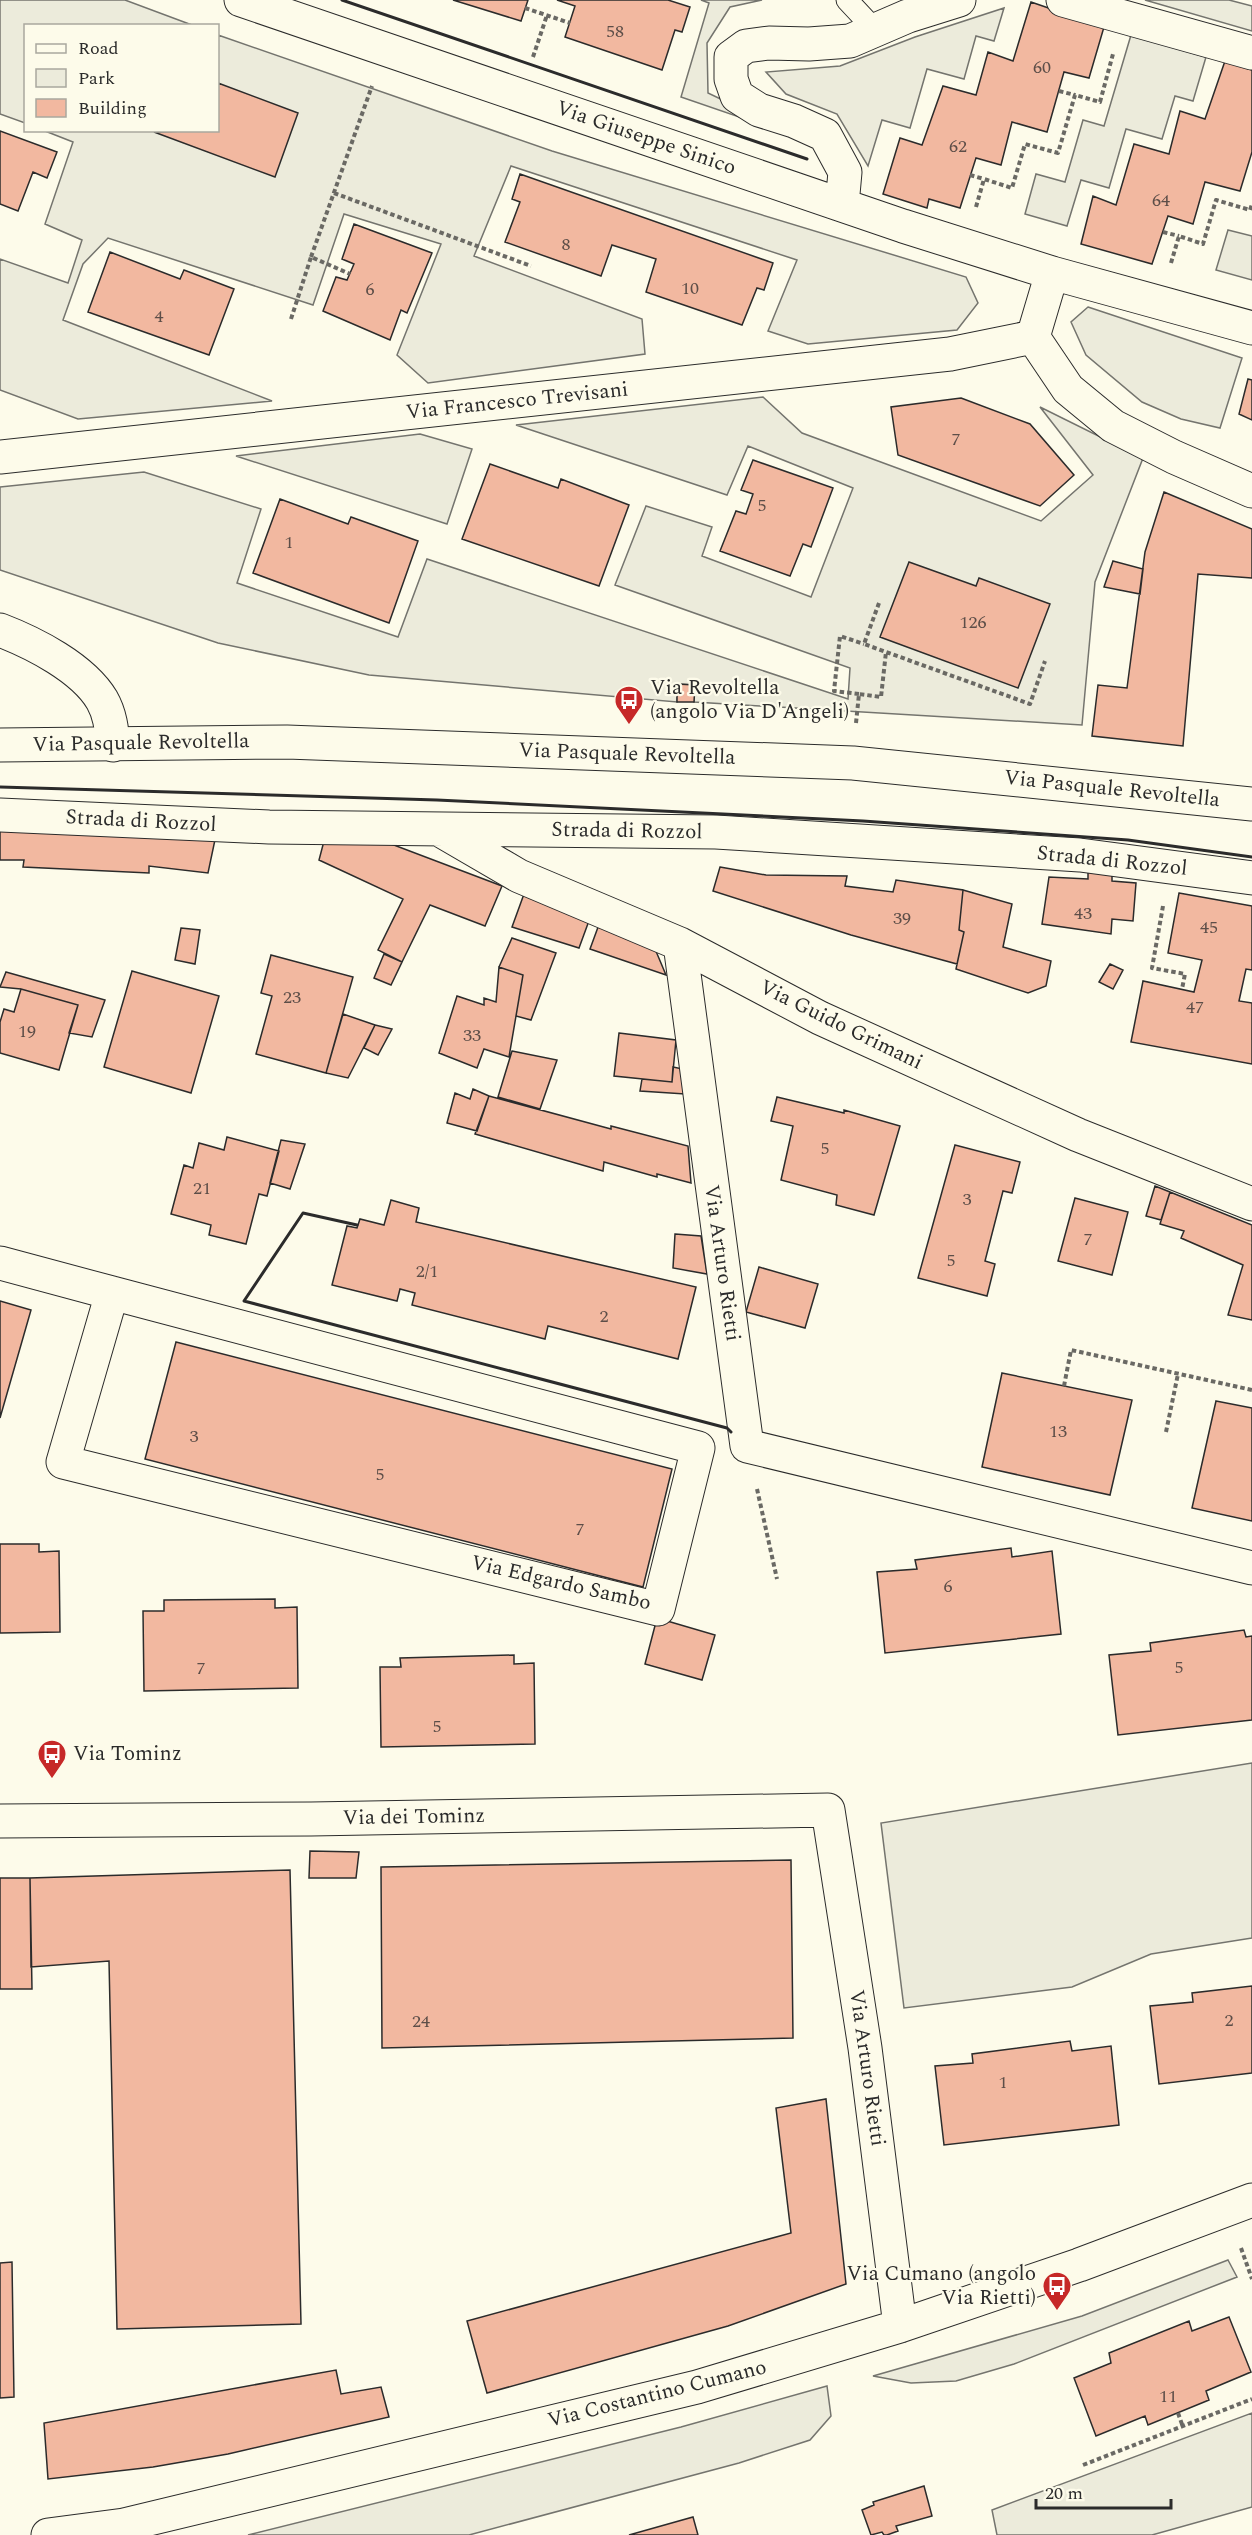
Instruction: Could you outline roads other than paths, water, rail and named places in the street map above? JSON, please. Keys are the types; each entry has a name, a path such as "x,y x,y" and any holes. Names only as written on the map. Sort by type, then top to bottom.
{"street":[{"name":"Via Giuseppe Sinico","path":"241,0 842,205 1052,273 1252,328"},
{"path":"842,205 845,172 825,135 794,121 759,110 737,96 731,79 731,57 746,46 769,43 809,44 850,41 908,16 959,0"},
{"path":"1063,0 1252,52"},
{"path":"1052,273 1034,337 1068,389 1113,426 1174,457 1252,491"},
{"name":"Via Francesco Trevisani","path":"0,457 950,354 1034,337"},
{"path":"0,630 53,656 80,674 102,699 112,724 113,745"},
{"name":"Via Pasquale Revoltella","path":"0,745 287,742 853,763 1252,804"},
{"name":"Strada di Rozzol","path":"0,815 269,827 716,832 1080,855 1252,878"},
{"name":"Via Guido Grimani","path":"438,829 519,876 680,944 820,1018 1078,1135 1252,1204"},
{"name":"Via Arturo Rietti","path":"680,944 747,1446 1252,1568"},
{"name":"Via Edgardo Sambo","path":"0,1263 698,1448 658,1609 63,1462 112,1293"},
{"name":"Via Arturo Rietti","path":"828,1810 865,2048 900,2326"},
{"name":"Via dei Tominz","path":"0,1821 323,1819 828,1810"},
{"name":"Via Costantino Cumano","path":"48,2535 124,2525 685,2390 900,2326 1079,2265 1252,2200"}],"lane":[{"path":"847,0 875,30"}],"place":[{"name":"Via Revoltella (angolo Via D'Angeli)","path":"629,726"},
{"name":"Via Tominz","path":"52,1780"},
{"name":"Via Cumano (angolo Via Rietti)","path":"1057,2312"}]}
